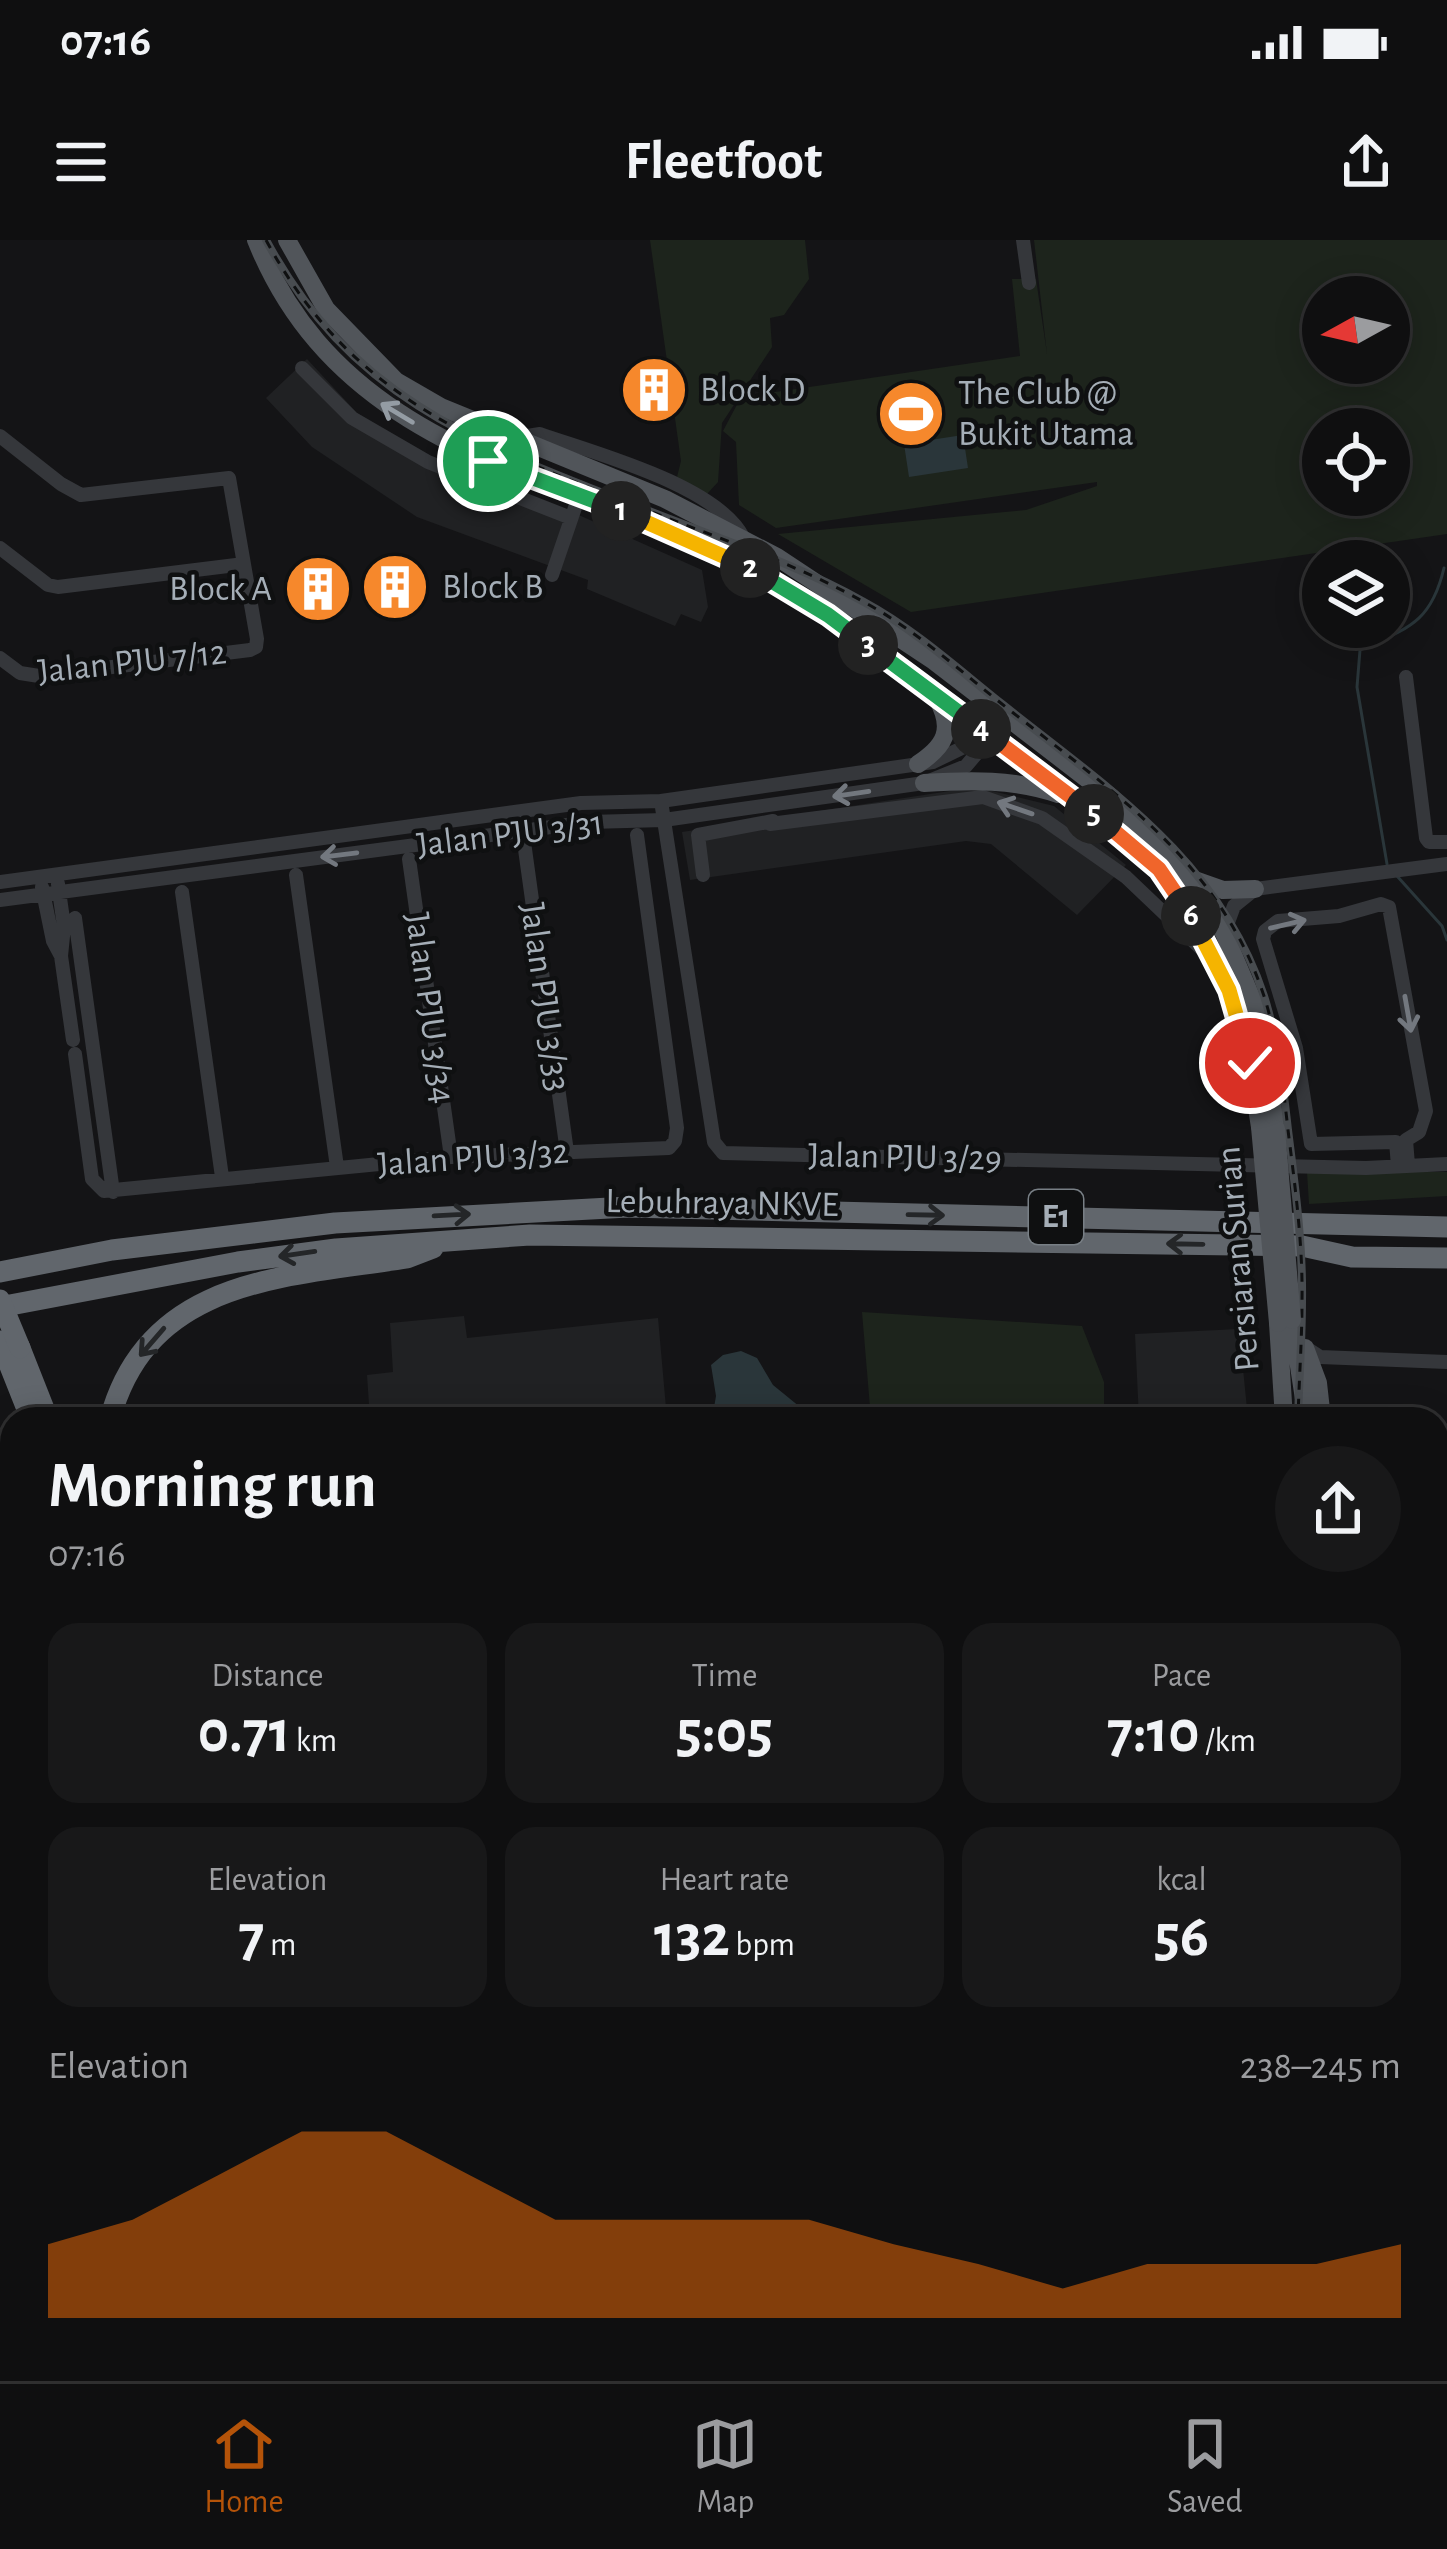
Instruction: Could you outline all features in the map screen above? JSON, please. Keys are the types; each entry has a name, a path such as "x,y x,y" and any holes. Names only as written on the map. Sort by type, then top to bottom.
{"highway":[{"name":"Lebuhraya NKVE","path":"0,1272 130,1247 335,1223 608,1208 1447,1227"},
{"name":"Lebuhraya NKVE","path":"0,1303 336,1249 627,1233 1302,1246 1352,1257 1447,1258"},
{"path":"114,1407 142,1353 167,1325 205,1300 280,1278 407,1258 455,1240"},
{"path":"0,1303 25,1407"},
{"path":"10,1345 42,1407"},
{"path":"0,1361 22,1407"}],"main road":[{"name":"Persiaran Surian","path":"256,240 280,290 322,348 379,402 478,456 752,569 828,615 934,694 989,727 1159,869 1177,892 1216,964 1240,1022 1268,1128"},
{"name":"Persiaran Surian","path":"287,240 326,309 396,381 441,407 521,436 743,537 828,589 1112,798 1189,878 1221,928 1258,1012 1268,1128 1305,1407"},
{"path":"554,451 578,476 579,496 598,484 624,482"},
{"path":"914,649 926,669 989,727 1132,832 1221,928"},
{"path":"934,694 948,730 921,774 1040,788 1080,802"},
{"path":"1189,878 1223,890 1255,889"},
{"name":"Persiaran Surian","path":"1285,1407 1292,1329"},
{"path":"1292,1329 1318,1383 1321,1407"}],"street":[{"path":"1023,240 1029,283"},
{"path":"302,368 352,418 428,462 572,518"},
{"path":"521,436 540,434 670,481 709,504 738,527 743,537"},
{"path":"0,436 81,495 229,478 244,564 58,587 48,585 0,548"},
{"path":"552,575 579,496"},
{"name":"Jalan PJU 7/12","path":"0,658 20,673 39,676 250,650 256,647 256,639 244,564"},
{"path":"1406,677 1426,838 1447,842"},
{"name":"Jalan PJU 3/31","path":"0,900 589,822 664,820 786,803 966,766 989,727"},
{"name":"Jalan PJU 3/31","path":"0,883 581,803 661,801 921,774"},
{"path":"703,875 698,835 983,797 1042,818 1126,877 1216,964"},
{"name":"Jalan PJU 3/29","path":"661,801 714,1142 723,1153 1447,1164"},
{"path":"770,824 786,803"},
{"name":"Jalan PJU 3/32","path":"113,1192 222,1177 451,1157 669,1148 677,1135 637,835"},
{"name":"Jalan PJU 3/33","path":"524,842 567,1152"},
{"name":"Jalan PJU 3/34","path":"409,859 451,1157"},
{"path":"1221,928 1234,906 1255,889 1447,864"},
{"path":"49,875 92,1179 99,1189 113,1192 75,918"},
{"path":"296,875 337,1167"},
{"path":"182,892 222,1177"},
{"path":"1381,904 1389,907 1426,1111 1418,1132 1406,1140 1403,1166 1396,1142 1311,1144 1296,1048 1262,939 1278,921 1339,916 1381,904"},
{"path":"1292,1329 1320,1357 1447,1362"}],"shaded area":[{"path":"650,240 805,240 809,279 784,315 770,318 772,347 722,423 718,482 707,494 677,477 681,461"},
{"path":"1034,240 1447,240 1447,534 1406,540 1302,540 1302,555 911,612 778,534 1026,510 1097,486 1097,482 776,528 739,505 736,442 723,431 741,397 1020,356 1012,279 1036,279 1047,354"},
{"path":"307,359 357,413 431,459 563,508 702,570 708,607 701,622 681,614 675,626 587,589 588,580 417,517 312,447 266,398"},
{"path":"963,435 968,468 909,477 904,444"},
{"path":"976,787 1054,806 1126,865 1077,915 991,844 966,841 690,880 682,832"},
{"path":"1307,1172 1447,1172 1447,1196 1309,1204"},
{"path":"862,1312 1082,1326 1104,1382 1104,1407 870,1407"},
{"path":"464,1316 467,1338 658,1318 666,1407 369,1407 367,1375 393,1372 390,1323"},
{"path":"1239,1329 1247,1407 1138,1407 1135,1334"},
{"path":"741,1351 757,1358 773,1385 800,1407 714,1407 711,1365 723,1355"}],"waterway":[{"path":"1387,864 1357,687 1360,650 1415,621 1432,601 1444,568"},
{"path":"1397,876 1442,926 1447,940"}],"railway":[{"path":"266,240 300,295 338,340 425,410 526,462 781,562 882,613 1120,798 1190,866 1244,948 1264,996 1276,1046 1301,1258 1298,1407"}],"place":[{"name":"Block D","path":"654,390"},
{"name":"The Club @ Bukit Utama","path":"911,414"},
{"name":"Block B","path":"395,587"},
{"name":"Block A","path":"318,589"}],"route":[{"path":"488,461 715,551 794,593 1080,802 1143,854 1177,892 1229,990 1250,1063"}]}
